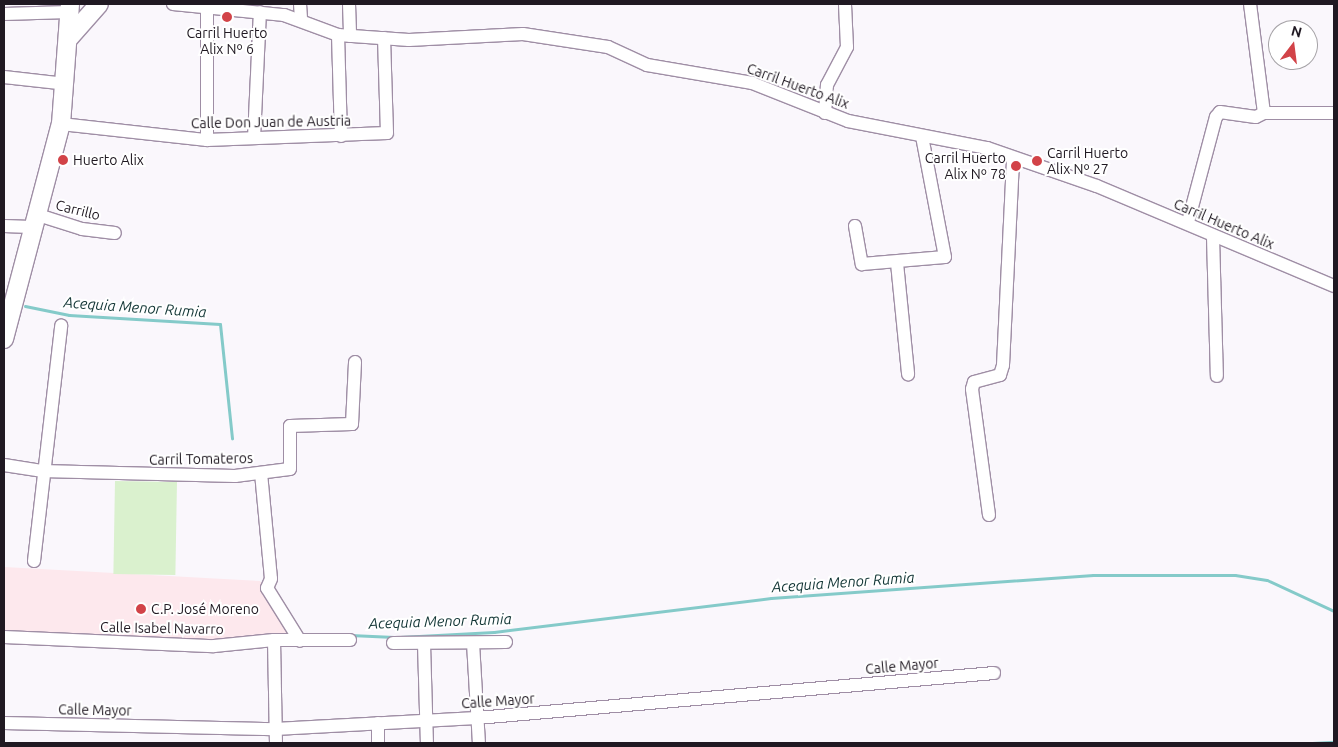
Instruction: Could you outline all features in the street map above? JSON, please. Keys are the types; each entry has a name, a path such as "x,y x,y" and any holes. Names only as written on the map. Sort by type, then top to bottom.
{"main road":[{"path":"69,38 99,4"},
{"path":"4,338 6,316 62,124 70,8"}],"street":[{"name":"Carril Huerto Alix","path":"173,4 232,7 260,12 301,20 344,35 384,38 508,33 600,45 647,65 752,83 825,114 922,136 977,144 1013,159 1097,186 1141,208 1188,222 1213,237 1334,286"},
{"path":"300,4 301,20"},
{"path":"342,136 344,35 349,4"},
{"path":"825,114 827,85 847,47 845,4"},
{"path":"1250,4 1264,113"},
{"path":"207,7 207,140"},
{"path":"4,14 70,8"},
{"path":"254,138 260,12"},
{"name":"Calle Don Juan de Austria","path":"62,124 207,140 387,133 384,38"},
{"path":"4,77 66,84"},
{"path":"1188,222 1216,117 1220,112 1256,117 1264,113 1334,113"},
{"path":"855,226 862,264 897,264 946,257 922,136"},
{"path":"989,516 972,389 974,382 1000,374 1003,365 1013,159"},
{"name":"Carrillo","path":"4,226 33,220 115,233"},
{"path":"1213,237 1217,376"},
{"path":"897,264 908,374"},
{"path":"34,560 42,470 60,368 61,326"},
{"name":"Carril Tomateros","path":"4,465 42,470 235,476 290,470 290,426 352,424 355,362"},
{"path":"261,473 271,579 267,588 300,641"},
{"name":"Calle Isabel Navarro","path":"4,637 214,646 274,640 350,640"},
{"path":"274,640 276,743"},
{"path":"393,643 506,642"},
{"path":"473,643 479,743"},
{"path":"424,644 428,743"},
{"name":"Calle Mayor","path":"4,723 276,729 477,718 994,673"},
{"path":"378,723 378,743"}],"shaded area":[{"name":"C.P. José Moreno","path":"4,567 260,581 300,641 214,646 4,637"}],"green space":[{"path":"115,481 177,482 175,575 113,574"}],"waterway":[{"name":"Acequia Menor Rumia","path":"25,306 69,315 220,324 232,438"},
{"name":"Acequia Menor Rumia","path":"400,637 494,632 771,598 1093,575 1235,575 1267,580 1334,611"},
{"name":"Acequia Menor Rumia","path":"350,635 394,637"},
{"path":"1312,743 1334,742"}],"place":[{"name":"Carril Huerto Alix Nº 6","path":"227,17"},
{"name":"Huerto Alix","path":"63,160"},
{"name":"Carril Huerto Alix Nº 27","path":"1037,161"},
{"name":"Carril Huerto Alix Nº 78","path":"1016,166"},
{"name":"C.P. José Moreno","path":"141,609"}]}
